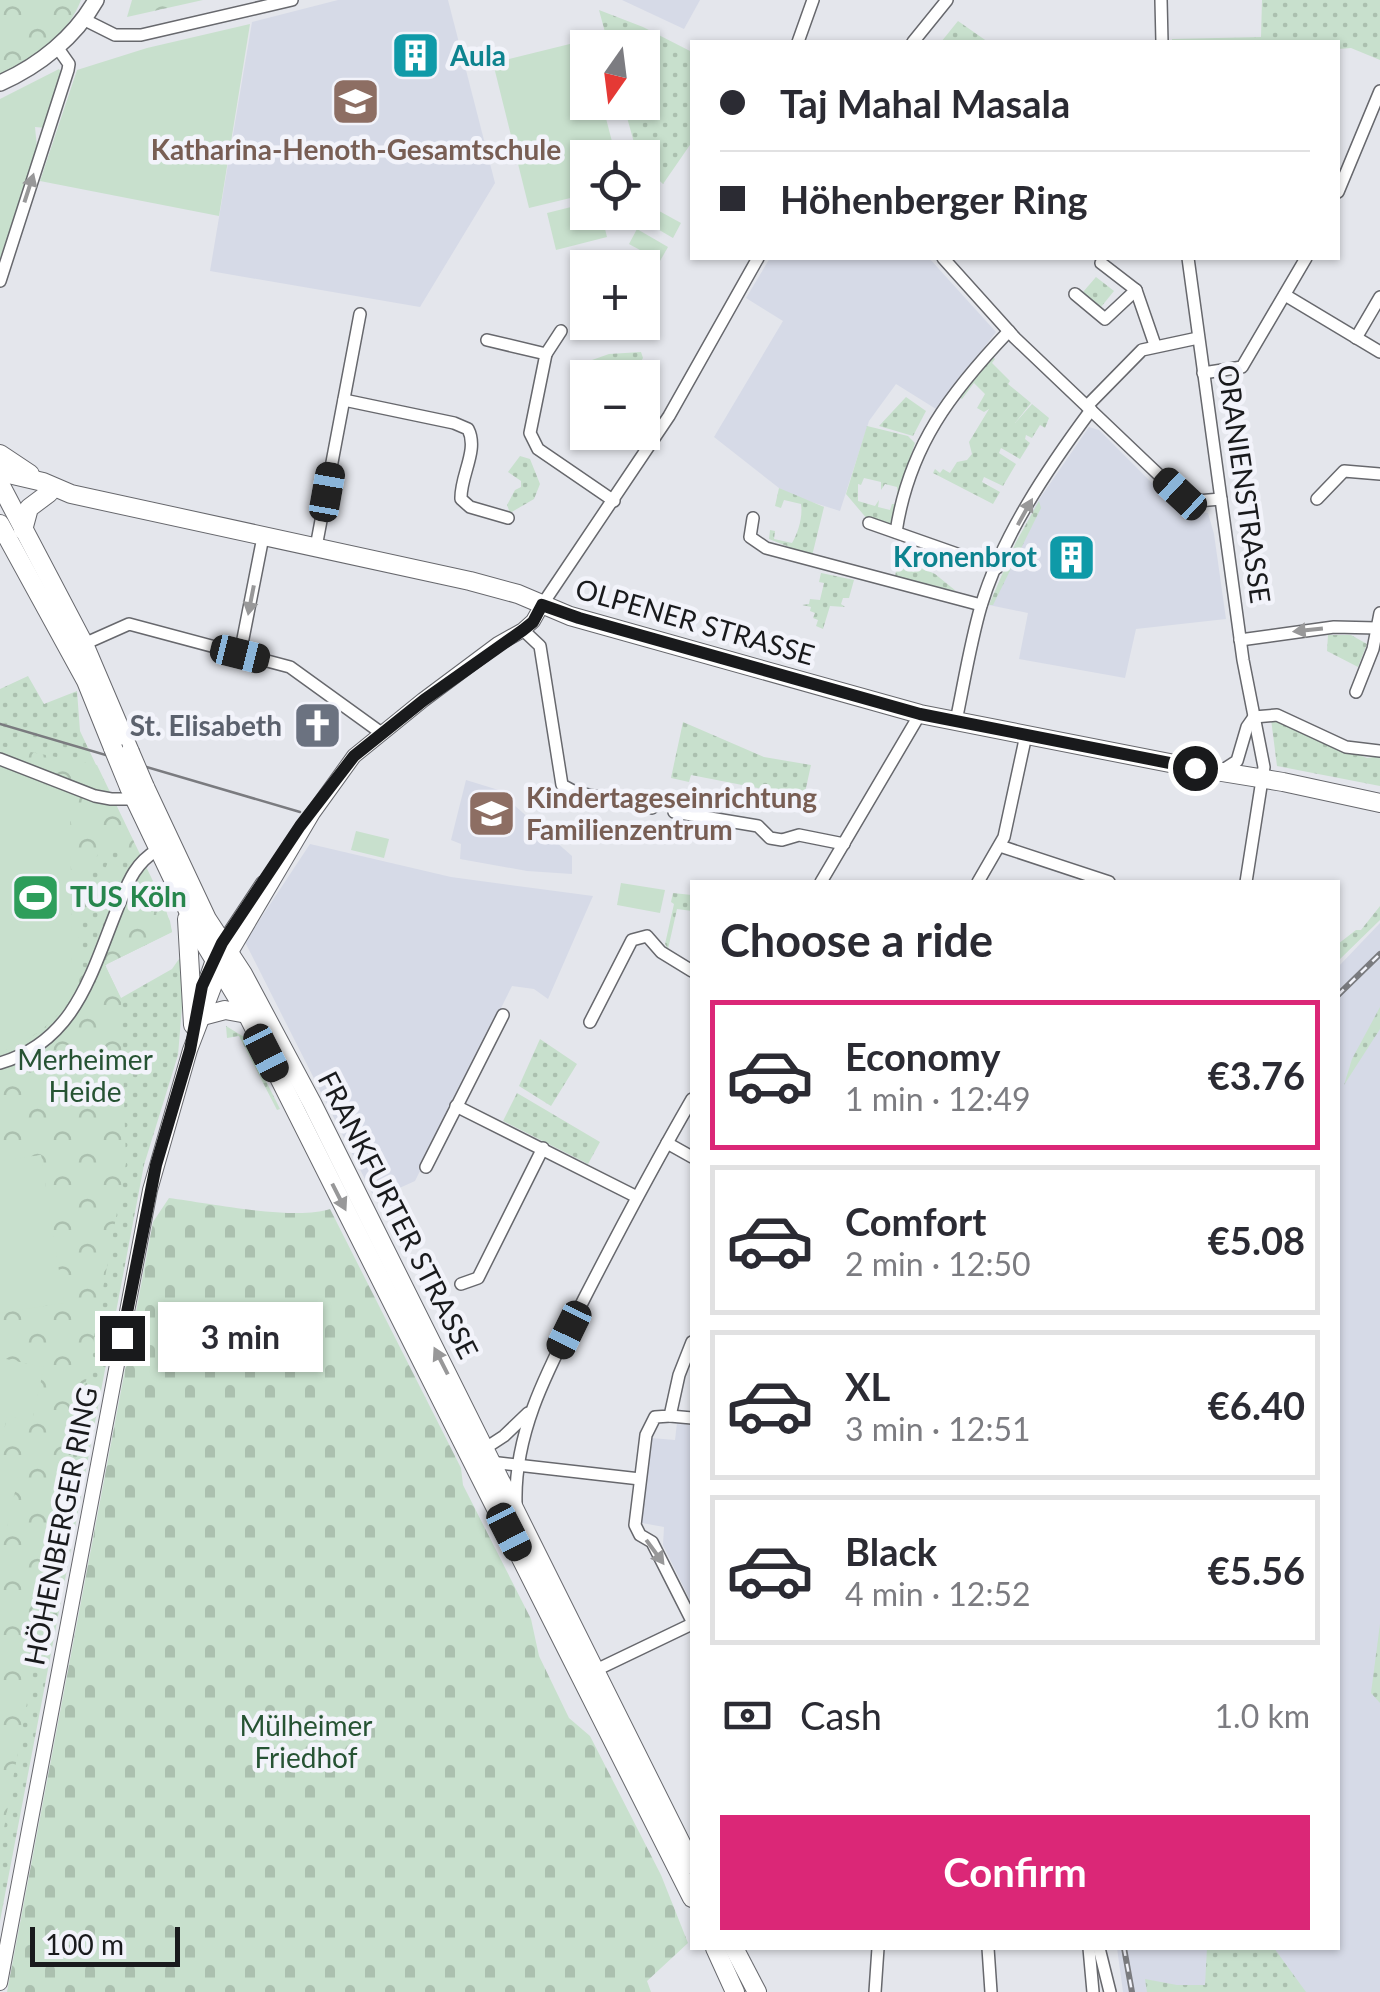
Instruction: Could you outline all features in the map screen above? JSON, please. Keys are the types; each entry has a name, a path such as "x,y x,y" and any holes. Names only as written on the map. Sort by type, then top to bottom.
{"main road":[{"path":"0,83 39,63 83,19 96,0"},
{"path":"0,454 46,488"},
{"name":"OLPENER STRASSE","path":"0,472 71,494 414,566 496,588 579,618 920,714 1380,803"},
{"path":"0,483 46,488"},
{"name":"FRANKFURTER STRASSE","path":"0,483 84,644 158,850 186,908 222,955 482,1456 690,1894"},
{"path":"23,530 29,508 46,488"},
{"name":"FRANKFURTER STRASSE","path":"0,524 121,750"},
{"path":"0,536 22,566"},
{"name":"FRANKFURTER STRASSE","path":"139,793 207,919 247,1014 303,1106"},
{"path":"186,908 200,1020 224,1010 247,1014"},
{"name":"FRANKFURTER STRASSE","path":"482,1456 690,1861"},
{"path":"716,1950 735,1992"},
{"path":"735,1950 757,1992"}],"street":[{"path":"83,19 114,35 141,35 292,0"},
{"path":"799,40 812,0"},
{"path":"915,40 948,0"},
{"path":"1161,0 1162,40"},
{"path":"0,281 68,70 66,58 57,47"},
{"path":"1340,188 1376,113 1380,91"},
{"path":"652,808 576,792 562,784 540,646 523,630 533,622 669,416 757,260"},
{"path":"948,260 1009,331 1182,496 1197,501 1221,499"},
{"name":"ORANIENSTRASSE","path":"1188,260 1240,640 1264,767 1246,880"},
{"path":"1203,373 1242,367 1305,260"},
{"path":"1101,263 1136,290 1155,345"},
{"path":"1075,294 1105,319 1136,290"},
{"path":"1285,295 1380,352"},
{"path":"1356,338 1380,296"},
{"path":"316,547 360,314"},
{"path":"562,330 546,354 530,433 538,449 614,501"},
{"path":"896,532 908,483 930,428 960,384 1009,331"},
{"path":"956,721 981,604 1034,495 1089,408 1132,358 1155,345 1198,338"},
{"path":"487,340 546,354"},
{"path":"344,400 458,424 468,430 472,444 461,499 470,507 508,518"},
{"path":"1317,499 1344,472 1380,474"},
{"path":"754,518 751,538 773,551 981,604"},
{"path":"869,524 996,568"},
{"path":"240,654 263,537"},
{"path":"1356,692 1373,649 1380,613"},
{"path":"84,644 129,624 240,654 300,672 380,732"},
{"path":"1240,640 1334,627 1377,628"},
{"name":"HÖHENBERGER RING","path":"0,1983 150,1190 200,1020 202,986 300,826 354,756 487,652 523,630"},
{"path":"822,880 920,714"},
{"path":"1215,770 1236,763 1246,728 1254,716 1276,715 1346,747 1380,751"},
{"path":"979,880 1000,846 1026,735"},
{"path":"0,760 111,800 139,793"},
{"path":"674,812 758,826 770,838 782,840 799,835 844,844"},
{"path":"1000,846 1103,880"},
{"path":"0,1063 32,1051 68,1020 135,867 158,850"},
{"path":"590,1022 632,940 648,936 661,952 690,970"},
{"path":"426,1167 503,1014"},
{"path":"516,1516 517,1465 531,1410 690,1103"},
{"path":"456,1106 638,1198"},
{"path":"667,1143 690,1155"},
{"path":"461,1284 478,1278 543,1148"},
{"path":"670,1416 690,1347"},
{"path":"482,1456 531,1410"},
{"path":"690,1418 655,1417 646,1435 635,1524 640,1535 652,1542 690,1618"},
{"path":"482,1456 517,1465 640,1480"},
{"path":"594,1671 690,1623"},
{"path":"875,1992 878,1950"},
{"path":"988,1950 992,1992"},
{"path":"1089,1950 1094,1992"},
{"path":"1100,1950 1110,1992"}],"shaded area":[{"name":"Katharina-Henoth-Gesamtschule","path":"338,0 448,0 495,183 420,307 210,271 252,22"},
{"path":"622,0 700,0 684,29"},
{"path":"769,260 931,260 996,332 936,409 896,384 869,421 840,511 779,488 714,437 783,321 746,298"},
{"name":"Kronenbrot","path":"1089,427 1099,430 1180,511 1208,513 1214,534 1226,619 1136,629 1125,678 1019,659 1028,613 989,605 1036,504"},
{"name":"Kindertageseinrichtung Familienzentrum","path":"466,780 505,792 505,797 572,856 572,874 460,859 461,844 451,840"},
{"path":"310,844 451,877 593,896 548,999 534,989 512,986 415,1181 375,1199 245,942"},
{"path":"1380,923 1380,1992 1123,1992 1117,1950 1340,1950 1340,965"},
{"path":"677,1423 690,1425 690,1600 663,1545 664,1527 642,1523 651,1438 675,1440"}],"green space":[{"path":"0,0 81,0 68,24 48,46 0,77"},
{"path":"132,0 203,0 127,17"},
{"path":"1262,0 1380,0 1380,60 1351,48 1340,49 1340,40 1172,40 1261,37"},
{"path":"599,10 649,30 604,30"},
{"path":"958,21 985,40 943,40"},
{"path":"250,24 219,216 40,181 77,70 147,48"},
{"path":"660,36 690,51 690,145 663,184 660,140 633,140 628,120 660,120"},
{"path":"570,44 570,120 606,120 612,140 570,140 570,198 529,208 493,63"},
{"path":"59,69 62,74 46,128 35,127 37,148 0,259 0,99"},
{"path":"570,207 570,230 605,230 607,237 556,250 547,213"},
{"path":"660,211 681,223 673,238 659,230"},
{"path":"639,230 668,247 660,261 660,250 640,250 629,244"},
{"path":"1096,277 1114,291 1101,307 1083,292"},
{"path":"641,352 643,358 592,360 609,354"},
{"path":"992,356 992,363 1010,381 1008,384 1031,403 1015,423 1032,404 1049,418 1045,428 1040,425 1032,438 1026,435 1030,443 1020,459 1001,448 999,453 1016,464 1003,486 984,477 982,482 1000,492 993,504 933,473 943,469 950,473 957,462 972,454 969,442 989,409 984,412 977,408 985,394 974,383 962,399 958,396"},
{"path":"906,397 926,411 913,436 879,426"},
{"path":"867,426 908,436 915,443 898,496 897,487 885,484 881,490 881,482 864,478 858,484 858,501 875,506 879,500 878,507 890,510 896,504 890,527 868,520 846,494"},
{"path":"520,456 530,459 540,484 534,499 510,513 507,505 521,487 521,481 508,472"},
{"path":"779,488 824,507 812,556 769,539 770,530 775,531 774,539 792,543 801,519 801,504 784,500 781,508 775,506"},
{"path":"1039,501 1041,508 993,605 989,605 1016,542"},
{"path":"898,561 935,574 956,591 895,576"},
{"path":"812,571 854,580 849,598 843,598 841,604 845,607 830,606 823,629 816,626 818,620 813,618 811,607 802,605 809,604 810,599 820,600 824,583 819,582 821,573"},
{"path":"1328,635 1351,635 1367,644 1358,667 1327,651"},
{"name":"Merheimer Heide","path":"28,676 44,704 77,691 80,731 170,921 172,932 105,965 121,998 172,969 179,959 186,959 178,1055 144,1165 0,1921 0,689"},
{"path":"1271,719 1367,758 1380,756 1380,786 1277,766"},
{"path":"683,722 764,757 811,765 804,797 691,775 689,782 671,778"},
{"path":"0,746 97,765 165,906 172,932 105,965 121,999 126,1163 0,1850 0,1531 6,1532 18,1479 0,1475 0,1451 7,1416 32,1421 43,1367 0,1358 0,1313 63,1303 41,1155 0,1161 0,1052 40,1031 72,998 70,795 0,766","holes":["101,847 118,853 132,867 84,974 78,939 83,894"]},
{"name":"TUS Köln","path":"0,766 70,795 72,998 40,1031 0,1052"},
{"path":"356,831 389,839 384,858 351,850"},
{"path":"108,862 125,869 114,898 96,891"},
{"path":"621,883 665,890 660,913 617,905"},
{"path":"673,893 690,895 690,911 677,909 668,949 665,944 674,904"},
{"path":"1380,906 1380,920 1340,959 1340,942 1361,930"},
{"path":"1380,1007 1380,1029 1344,1085 1352,1059"},
{"path":"226,1026 244,1037 280,1109 277,1110 239,1036 227,1038"},
{"path":"540,1039 577,1064 551,1106 519,1086"},
{"path":"517,1093 600,1142 588,1164 503,1121"},
{"path":"41,1155 64,1303 0,1313 0,1161"},
{"name":"Mülheimer Friedhof","path":"169,1198 274,1212 330,1209 461,1468 463,1485 531,1619 539,1656 569,1718 590,1736 661,1875 688,1943 647,1981 651,1992 7,1992 153,1222"},
{"path":"0,1358 44,1367 32,1421 7,1416 0,1451"},
{"path":"0,1475 18,1478 6,1532 0,1531"},
{"path":"1380,1624 1380,1703 1371,1693"},
{"path":"1207,1950 1275,1950 1306,1992 1147,1992 1145,1979 1205,1985"}],"tram line":[{"path":"0,724 300,812"}],"railway":[{"path":"1340,993 1380,954"},
{"path":"1124,1950 1132,1992"}],"place":[{"name":"Aula","path":"415,56"},
{"name":"Katharina-Henoth-Gesamtschule","path":"356,102"},
{"name":"Kronenbrot","path":"1072,557"},
{"name":"St. Elisabeth","path":"317,726"},
{"name":"Kindertageseinrichtung Familienzentrum","path":"491,814"},
{"name":"TUS Köln","path":"35,897"}],"route":[{"path":"122,1338 156,1165 190,1050 202,986 222,943 300,826 354,756 380,732 533,622 542,605 920,714 1195,768"}]}
